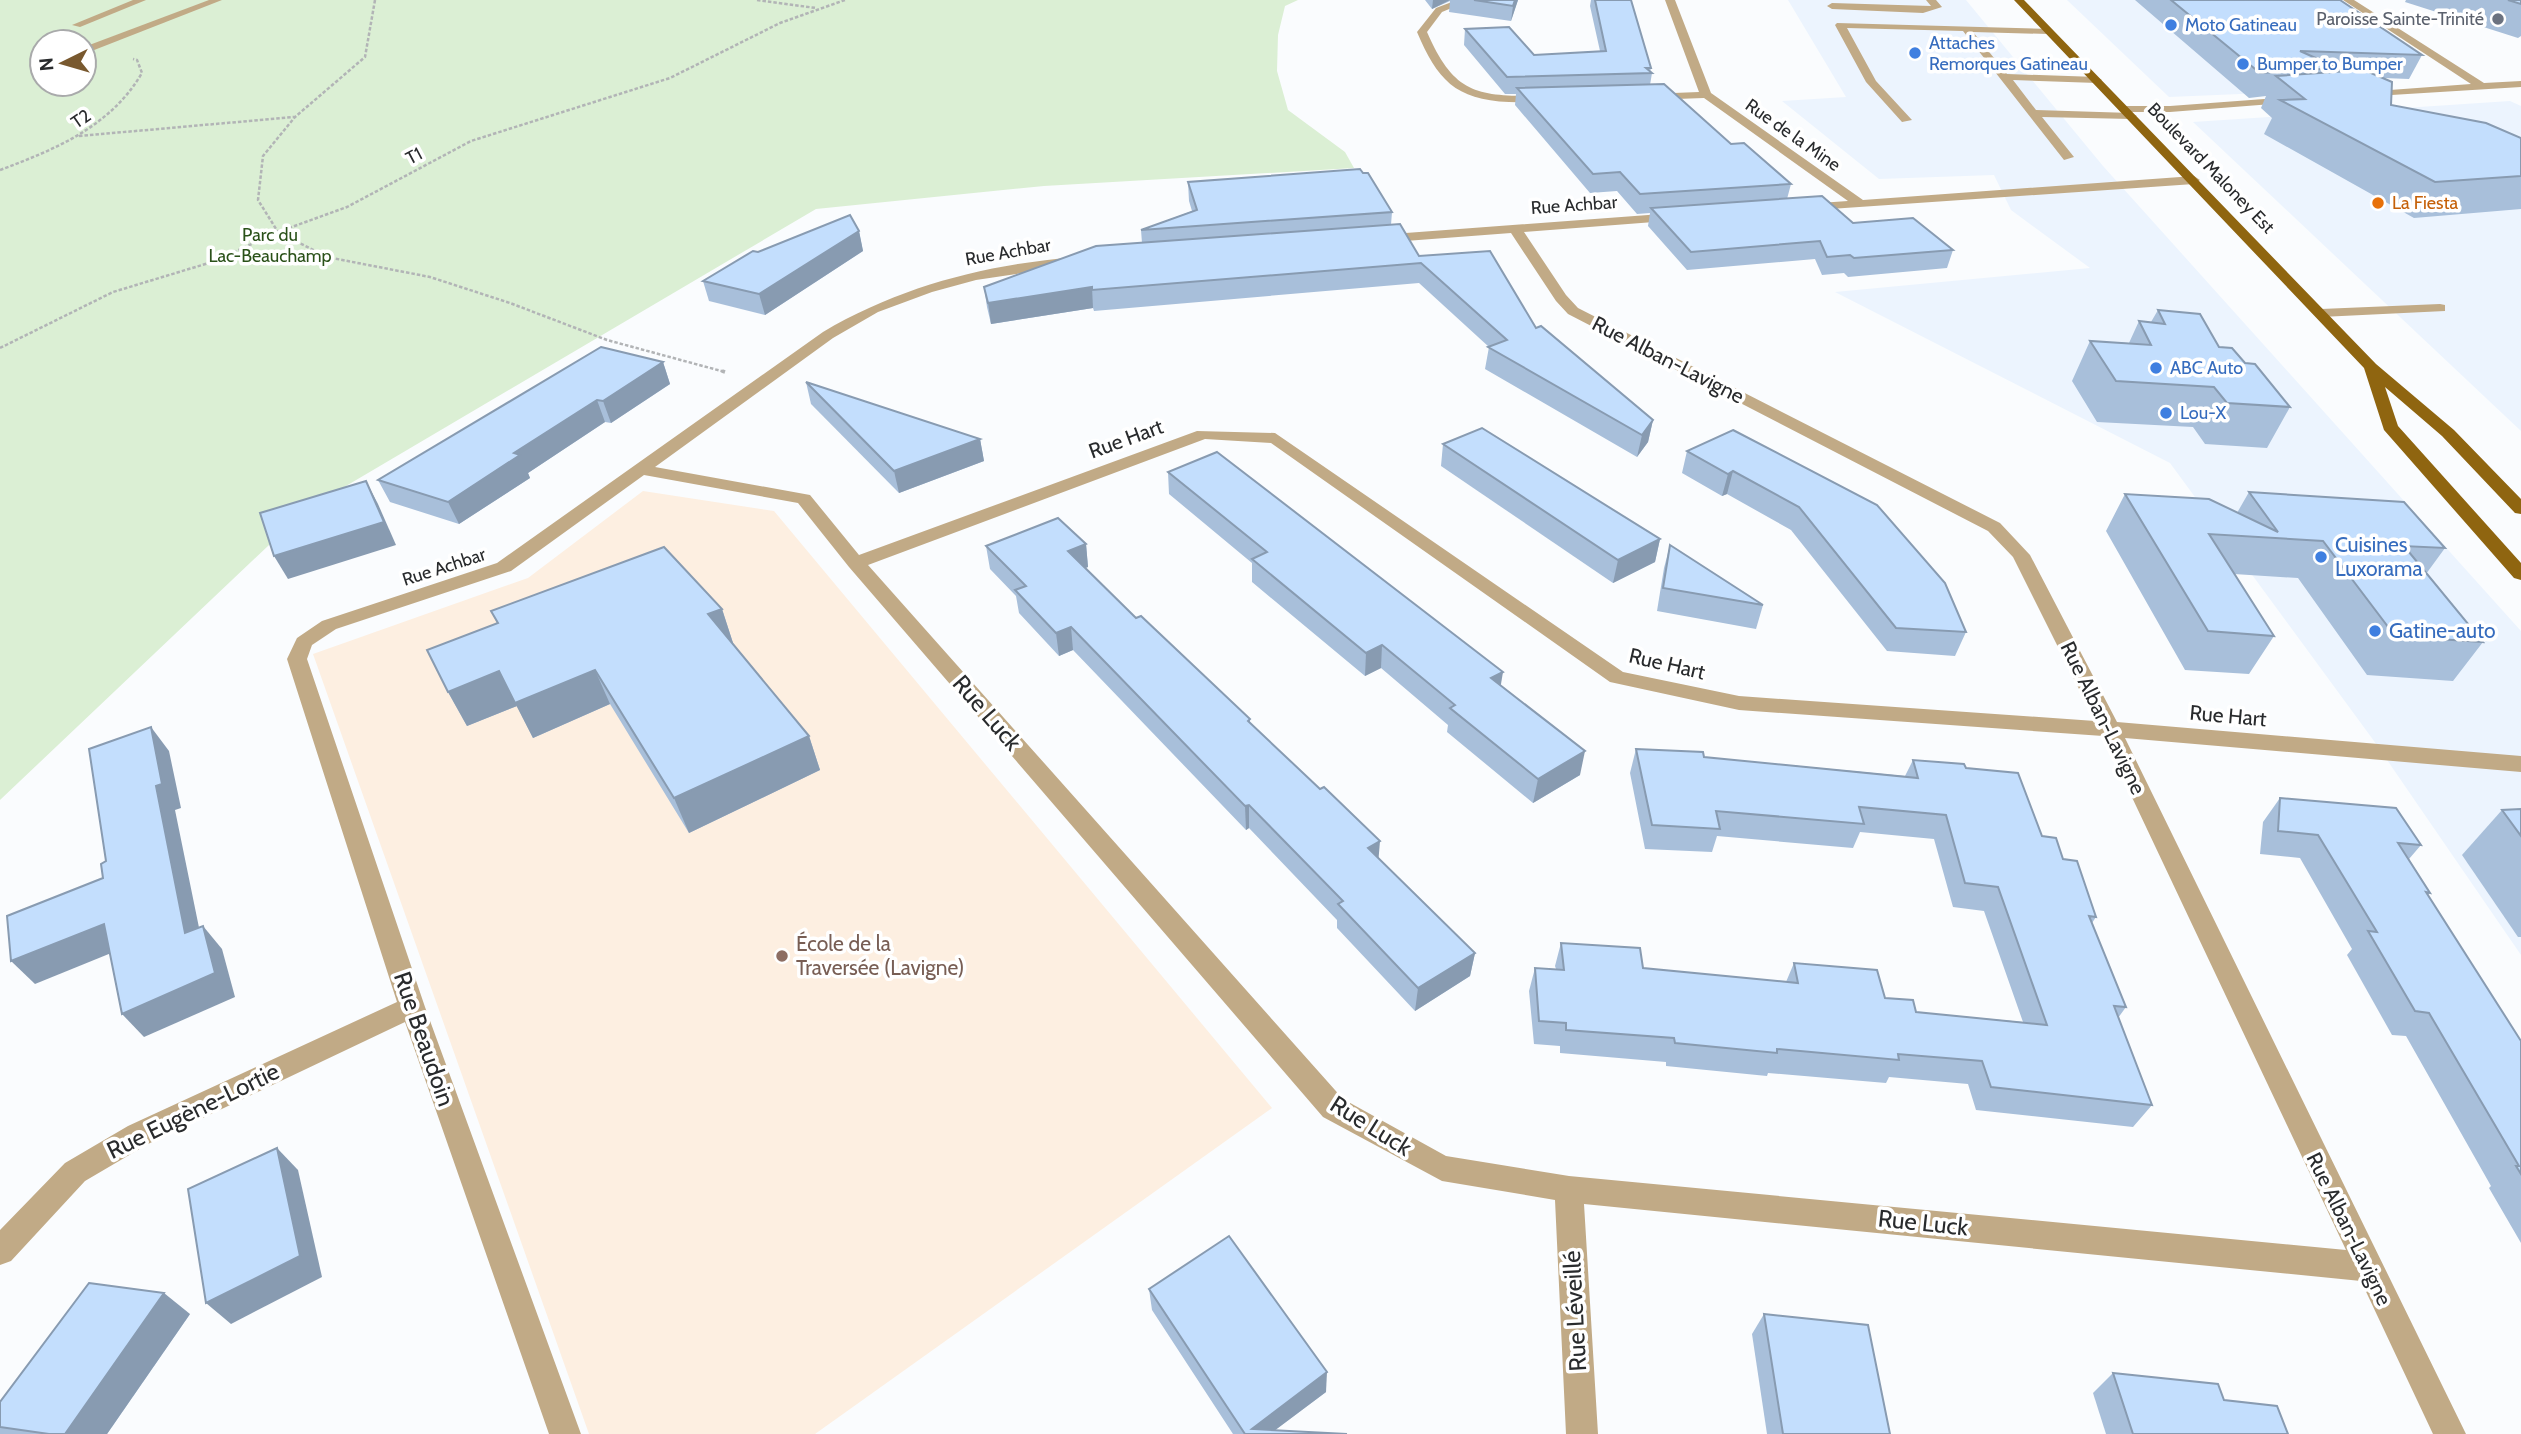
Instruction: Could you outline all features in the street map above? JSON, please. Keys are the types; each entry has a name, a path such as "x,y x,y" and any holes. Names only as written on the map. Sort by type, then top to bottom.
{"main road":[{"name":"Boulevard Maloney Est","path":"2019,0 2371,367 2448,433 2521,509"},
{"name":"Boulevard Maloney Est","path":"2371,367 2390,427 2521,574"}],"street":[{"path":"76,25 141,0"},
{"path":"98,46 217,0"},
{"path":"1466,0 1439,10 1422,32 1432,60 1457,89 1494,100 1560,99"},
{"path":"1637,98 1706,95 1670,0"},
{"path":"1906,120 1871,82 1831,3 1923,10 1937,7 1931,0"},
{"path":"2348,0 2481,86"},
{"path":"1840,25 2048,31"},
{"path":"1965,28 2068,157"},
{"path":"2004,77 2097,80"},
{"path":"2349,96 2521,83"},
{"name":"Rue de la Mine","path":"1706,95 1860,204"},
{"path":"2033,113 2127,112 2309,99"},
{"path":"1791,209 2194,180"},
{"name":"Rue Achbar","path":"1364,240 1695,216"},
{"name":"Rue Alban-Lavigne","path":"1515,229 1561,298 1573,311 1994,527 2021,555 2110,729 2367,1267 2450,1434"},
{"name":"Rue Achbar","path":"304,642 329,625 503,567 828,335 878,307 926,289 978,275 1049,263 1090,260"},
{"path":"2320,313 2440,308"},
{"name":"Rue Hart","path":"856,563 1203,435 1275,439 1617,677 1740,703 2110,729 2521,764"},
{"name":"Rue Luck","path":"642,468 804,499 856,563 1333,1108 1442,1168 1569,1189 2367,1267"},
{"name":"Rue Beaudoin","path":"304,642 297,659 412,1007 565,1434"},
{"name":"Rue Eugène-Lortie","path":"0,1251 75,1172 138,1135 412,1007"},
{"name":"Rue Léveillé","path":"1569,1189 1581,1434"}],"path":[{"path":"375,0 365,57 295,117 263,156 258,200 278,232 327,257 430,277 510,303 607,340 762,382"},
{"path":"757,0 817,8"},
{"name":"T1","path":"0,348 113,292 212,262 278,232 347,207 471,141 670,78 780,23 845,0"},
{"name":"T2","path":"0,170 63,146 101,121 134,91 142,73 137,61 98,52"},
{"path":"79,136 295,117"}],"shaded area":[{"path":"1788,0 1966,0 2103,166 2521,631 2521,955 2374,741 2170,463 1835,292 2090,268 2011,210 1994,175 1879,179 1782,101 1846,97"},
{"path":"2067,0 2224,0 2337,90 2169,97"},
{"path":"2510,101 2521,106 2521,431 2193,122"},
{"name":"École de la Traversée (Lavigne)","path":"643,491 774,511 1272,1108 815,1434 589,1434 313,654 528,578"}],"green space":[{"name":"Parc du Lac-Beauchamp","path":"0,0 1298,0 1285,6 1278,35 1277,71 1288,110 1345,152 1354,168 1044,186 816,209 307,509 0,800"}],"building":[{"path":"1474,0 1515,0 1513,6"},
{"path":"1595,0 1631,0 1651,68 1646,68 1652,73 1507,77 1465,29 1509,27 1534,55 1606,51"},
{"path":"2171,0 2340,0 2422,55 2300,51 2338,68 2260,73"},
{"path":"2364,70 2392,82 2391,105 2486,123 2521,138 2521,176 2435,182 2280,100 2305,99 2276,76"},
{"path":"1664,84 1731,144 1744,143 1791,184 1640,194 1620,172 1593,174 1517,88"},
{"path":"1360,169 1363,173 1368,173 1392,212 1141,230 1197,210 1188,182"},
{"path":"1822,196 1853,223 1913,218 1953,250 1854,258 1850,255 1827,257 1820,241 1691,252 1651,208"},
{"path":"850,215 859,231 759,294 703,281 753,251 758,252"},
{"path":"1400,224 1419,256 1490,251 1536,328 1541,326 1653,420 1642,435 1488,347 1507,340 1421,263 1092,290 1092,287 988,303 984,287 1096,246"},
{"path":"2158,310 2200,314 2219,347 2232,348 2245,363 2255,364 2290,407 2227,403 2214,387 2116,381 2090,341 2151,345 2139,321 2165,324"},
{"path":"601,347 663,362 514,453 520,455 448,502 378,480"},
{"path":"806,382 980,439 894,471"},
{"path":"1482,428 1660,539 1618,560 1443,444"},
{"path":"1733,430 1877,505 1945,583 1966,632 1896,628 1799,507 1733,471 1728,474 1687,451"},
{"path":"1217,452 1503,672 1491,678 1585,751 1538,779 1450,708 1455,705 1382,645 1366,653 1252,559 1267,552 1168,472"},
{"path":"366,481 384,522 274,556 260,513"},
{"path":"2249,492 2404,502 2445,548 2404,546 2483,642 2395,636 2323,541 2209,534 2274,636 2208,631 2125,494 2209,499 2278,532"},
{"path":"1058,518 1086,544 1068,551 1136,618 1141,616 1320,789 1324,787 1380,841 1368,848 1475,953 1418,988 1338,904 1343,901 1249,805 1245,806 1071,627 1056,633 1015,590 1026,586 986,546"},
{"path":"1670,545 1763,605 1663,588"},
{"path":"664,547 722,609 708,614 809,736 674,798 595,670 515,703 499,671 448,692 427,650 498,623 491,611"},
{"path":"151,727 162,784 156,786 185,933 203,926 215,973 122,1014 104,924 11,961 7,916 103,878 101,864 106,861 89,749"},
{"path":"1636,749 1703,752 1704,757 1918,778 1913,760 1964,764 1966,768 2018,773 2042,836 2056,838 2063,859 2077,861 2096,917 2089,916 2126,1007 2114,1006 2152,1105 1991,1087 1982,1061 1898,1054 1899,1060 1777,1049 1777,1053 1675,1043 1674,1038 1566,1030 1566,1023 1539,1021 1535,968 1564,970 1561,943 1640,948 1643,968 1798,983 1794,963 1877,970 1885,998 1913,1000 1916,1012 2047,1025 1998,887 1965,883 1946,815 1859,807 1864,824 1716,811 1720,829 1652,825"},
{"path":"2280,798 2396,808 2421,845 2398,843 2521,1041 2521,1174 2516,1166 2519,1166 2429,1013 2415,1011 2368,931 2377,932 2318,835 2278,831"},
{"path":"2521,809 2521,836 2502,810"},
{"path":"277,1148 300,1256 206,1303 188,1189"},
{"path":"1229,1236 1327,1372 1252,1429 1347,1434 1245,1434 1149,1289"},
{"path":"89,1283 164,1293 65,1434 0,1427 0,1402"},
{"path":"1764,1314 1868,1325 1890,1434 1783,1434"},
{"path":"2113,1373 2218,1384 2224,1400 2277,1406 2288,1434 2133,1434"}],"place":[{"name":"Paroisse Sainte-Trinité","path":"2498,19"},
{"name":"Moto Gatineau","path":"2171,25"},
{"name":"Attaches Remorques Gatineau","path":"1915,53"},
{"name":"Bumper to Bumper","path":"2243,64"},
{"name":"La Fiesta","path":"2378,203"},
{"name":"ABC Auto","path":"2156,368"},
{"name":"Lou-X","path":"2166,413"},
{"name":"Cuisines Luxorama","path":"2321,557"},
{"name":"Gatine-auto","path":"2375,631"},
{"name":"École de la Traversée (Lavigne)","path":"782,956"}]}
